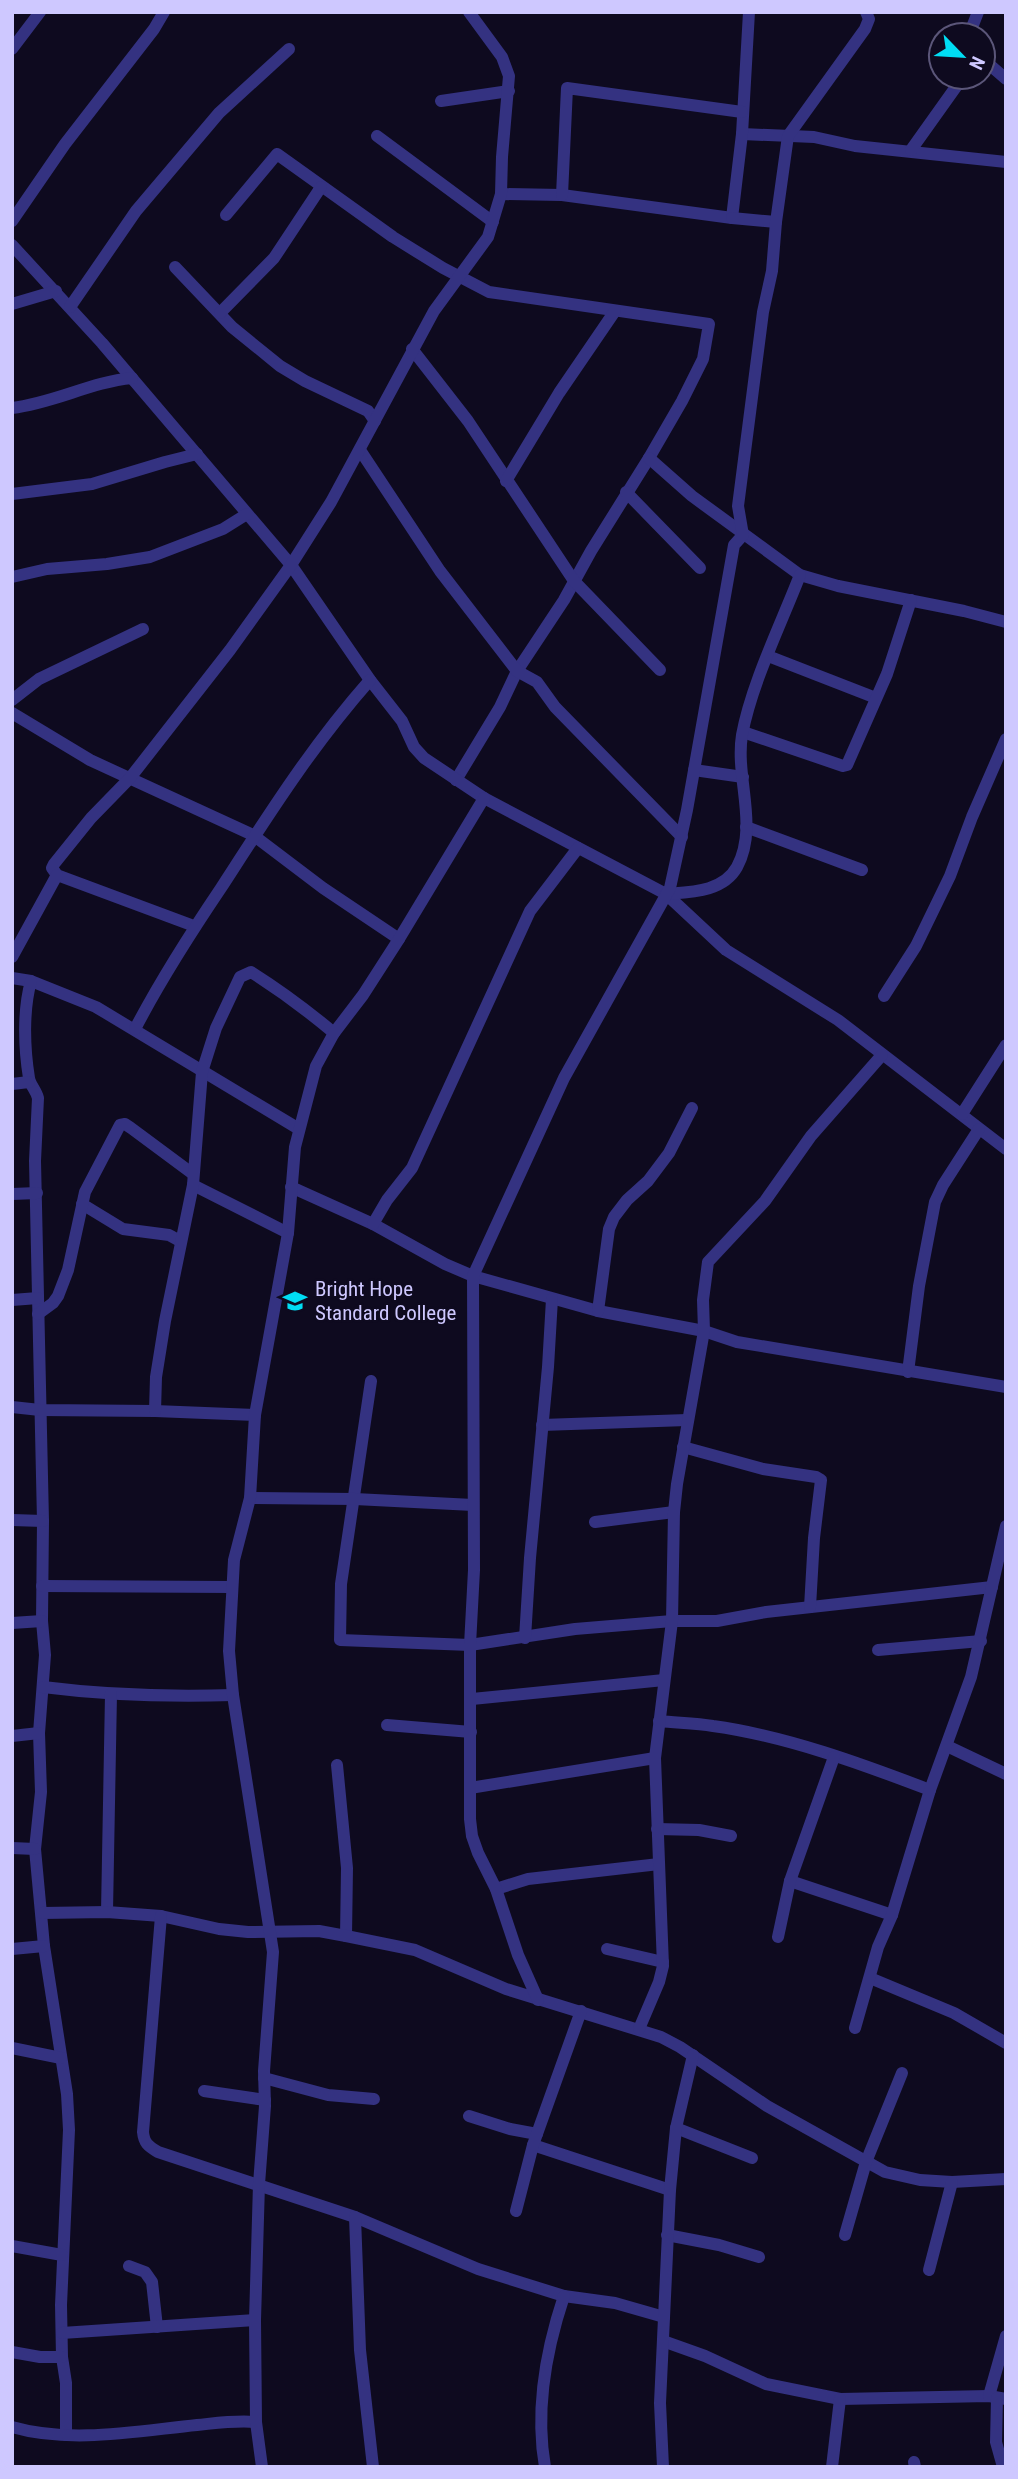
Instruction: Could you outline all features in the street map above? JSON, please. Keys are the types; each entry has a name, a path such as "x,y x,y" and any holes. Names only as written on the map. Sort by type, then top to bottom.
{"street":[{"path":"12,49 40,12"},
{"path":"12,221 65,144 154,29 164,12"},
{"path":"194,926 57,875 52,868 91,818 130,778 222,660 291,565 331,502 360,450 374,414 434,312 488,237 501,194 509,91 508,68 469,12"},
{"path":"732,218 742,134 749,12"},
{"path":"743,535 738,506 763,312 772,271 788,136 865,29 869,19 866,12"},
{"path":"70,307 136,211 219,113 289,49"},
{"path":"562,195 567,88 742,112"},
{"path":"441,101 509,91"},
{"path":"911,150 952,91"},
{"path":"742,134 814,137 855,146 1006,162"},
{"path":"377,136 493,222"},
{"path":"226,215 277,154 393,237 460,278 489,292 709,324 703,359 649,458 517,671 500,707 456,780"},
{"path":"220,313 274,258 321,187"},
{"path":"501,194 562,195 776,222"},
{"path":"12,245 132,378 291,565 370,680 402,721 418,752 433,766 484,798 666,894 726,950 838,1020 1006,1149"},
{"path":"175,267 232,327 280,366 304,381 374,414"},
{"path":"12,304 56,291"},
{"path":"506,481 559,393 615,311"},
{"path":"412,349 468,421 574,581 660,670"},
{"path":"12,408 37,404 115,380 132,378"},
{"path":"360,450 440,571 517,671 537,682 555,706 682,837"},
{"path":"12,494 92,484 197,454"},
{"path":"649,458 692,496 800,575 838,586 1006,622"},
{"path":"626,492 700,568"},
{"path":"12,577 47,569 150,557 223,529 247,514"},
{"path":"538,2000 518,1955 496,1889 472,1836 470,1645 474,1570 473,1276 564,1078 673,880 734,545 743,535"},
{"path":"666,894 699,891 726,881 736,867 743,850 746,827 739,758 743,732 768,656 800,575"},
{"path":"743,732 843,766 847,765 887,674 911,600"},
{"path":"12,700 39,678 143,629"},
{"path":"768,656 876,698"},
{"path":"135,1029 159,982 253,835 318,741 370,680"},
{"path":"12,713 90,760 253,835 343,902 399,939"},
{"path":"884,996 916,946 950,876 1006,739"},
{"path":"694,770 743,777"},
{"path":"262,2467 257,2422 254,2320 264,2078 273,1952 233,1695 229,1651 234,1560 250,1498 255,1415 288,1233 299,1129 316,1066 334,1033 363,995 399,939 484,798"},
{"path":"746,827 862,870"},
{"path":"373,1224 387,1200 412,1168 530,911 578,849"},
{"path":"12,957 57,875"},
{"path":"155,1411 159,1355 175,1238 184,1221 193,1179 202,1072 216,1028 240,977 251,972 302,1006 334,1033"},
{"path":"12,978 32,981 96,1007 299,1129"},
{"path":"32,981 27,996 26,1020 29,1082 38,1098 35,1142 45,1655 39,1733 41,1792 35,1849 44,1946 67,2094 69,2130 62,2255 62,2357 66,2384 66,2435"},
{"path":"961,1114 1006,1045"},
{"path":"639,2029 659,1982 663,1962 655,1758 672,1621 674,1512 687,1420 704,1331 704,1288 708,1262 765,1201 811,1136 882,1055"},
{"path":"12,1084 29,1082"},
{"path":"598,1311 609,1230 614,1217 626,1200 648,1181 669,1153 692,1108"},
{"path":"38,1314 53,1303 62,1287 82,1204 92,1178 120,1125 131,1128 193,1179 288,1233"},
{"path":"908,1372 919,1286 935,1202 979,1129"},
{"path":"291,1186 373,1224 445,1265 552,1299 598,1311 704,1331 737,1342 1006,1387"},
{"path":"12,1194 37,1193"},
{"path":"82,1204 122,1229 175,1238"},
{"path":"12,1300 38,1298"},
{"path":"525,1638 552,1299"},
{"path":"371,1381 341,1584 340,1640 470,1645 575,1629 718,1620 810,1606 992,1587"},
{"path":"12,1407 255,1415"},
{"path":"542,1424 687,1420"},
{"path":"683,1447 763,1469 821,1480 810,1606"},
{"path":"250,1498 355,1499 473,1506"},
{"path":"595,1522 674,1512"},
{"path":"12,1520 43,1521"},
{"path":"855,2028 878,1947 892,1915 930,1790 981,1641 1006,1526"},
{"path":"42,1586 232,1587"},
{"path":"12,1623 43,1621"},
{"path":"878,1650 981,1641"},
{"path":"472,1699 664,1681"},
{"path":"43,1687 111,1694 185,1697 233,1695"},
{"path":"107,1912 111,1694"},
{"path":"659,1721 714,1726 768,1737 930,1790"},
{"path":"387,1725 471,1732"},
{"path":"12,1736 39,1733"},
{"path":"947,1746 1006,1774"},
{"path":"778,1937 790,1881 834,1757"},
{"path":"470,1788 655,1758"},
{"path":"337,1765 347,1868 346,1936"},
{"path":"657,1829 699,1830 731,1836"},
{"path":"12,1848 35,1849"},
{"path":"496,1889 528,1879 659,1864"},
{"path":"790,1881 892,1915"},
{"path":"41,1913 107,1912 160,1916 248,1933 319,1931 415,1950 506,1989 639,2029 680,2047 767,2106 886,2172 920,2180 952,2182 1006,2179"},
{"path":"160,1916 144,2141 158,2152 355,2217 478,2269 564,2296 615,2303 664,2317"},
{"path":"12,1949 44,1946"},
{"path":"607,1949 663,1962"},
{"path":"870,1978 954,2013 1006,2043"},
{"path":"516,2211 535,2140 581,2011"},
{"path":"12,2048 61,2058"},
{"path":"663,2467 660,2403 670,2190 676,2128 693,2055"},
{"path":"845,2235 866,2162 902,2073"},
{"path":"264,2078 328,2095 374,2099"},
{"path":"204,2091 265,2100"},
{"path":"469,2116 670,2190"},
{"path":"676,2128 752,2158"},
{"path":"929,2270 952,2182"},
{"path":"355,2217 360,2350 373,2467"},
{"path":"667,2235 719,2245 760,2257"},
{"path":"12,2246 62,2255"},
{"path":"129,2266 145,2272 152,2282 157,2327"},
{"path":"545,2467 540,2417 550,2350 564,2296"},
{"path":"62,2333 254,2320"},
{"path":"1003,2467 996,2442 997,2398 1006,2336"},
{"path":"663,2341 705,2356 766,2384 840,2399 997,2398"},
{"path":"12,2352 40,2357 62,2357"},
{"path":"832,2467 840,2399"},
{"path":"12,2427 66,2435 236,2420 257,2422"}],"place":[{"name":"Bright Hope Standard College","path":"295,1301"}]}
